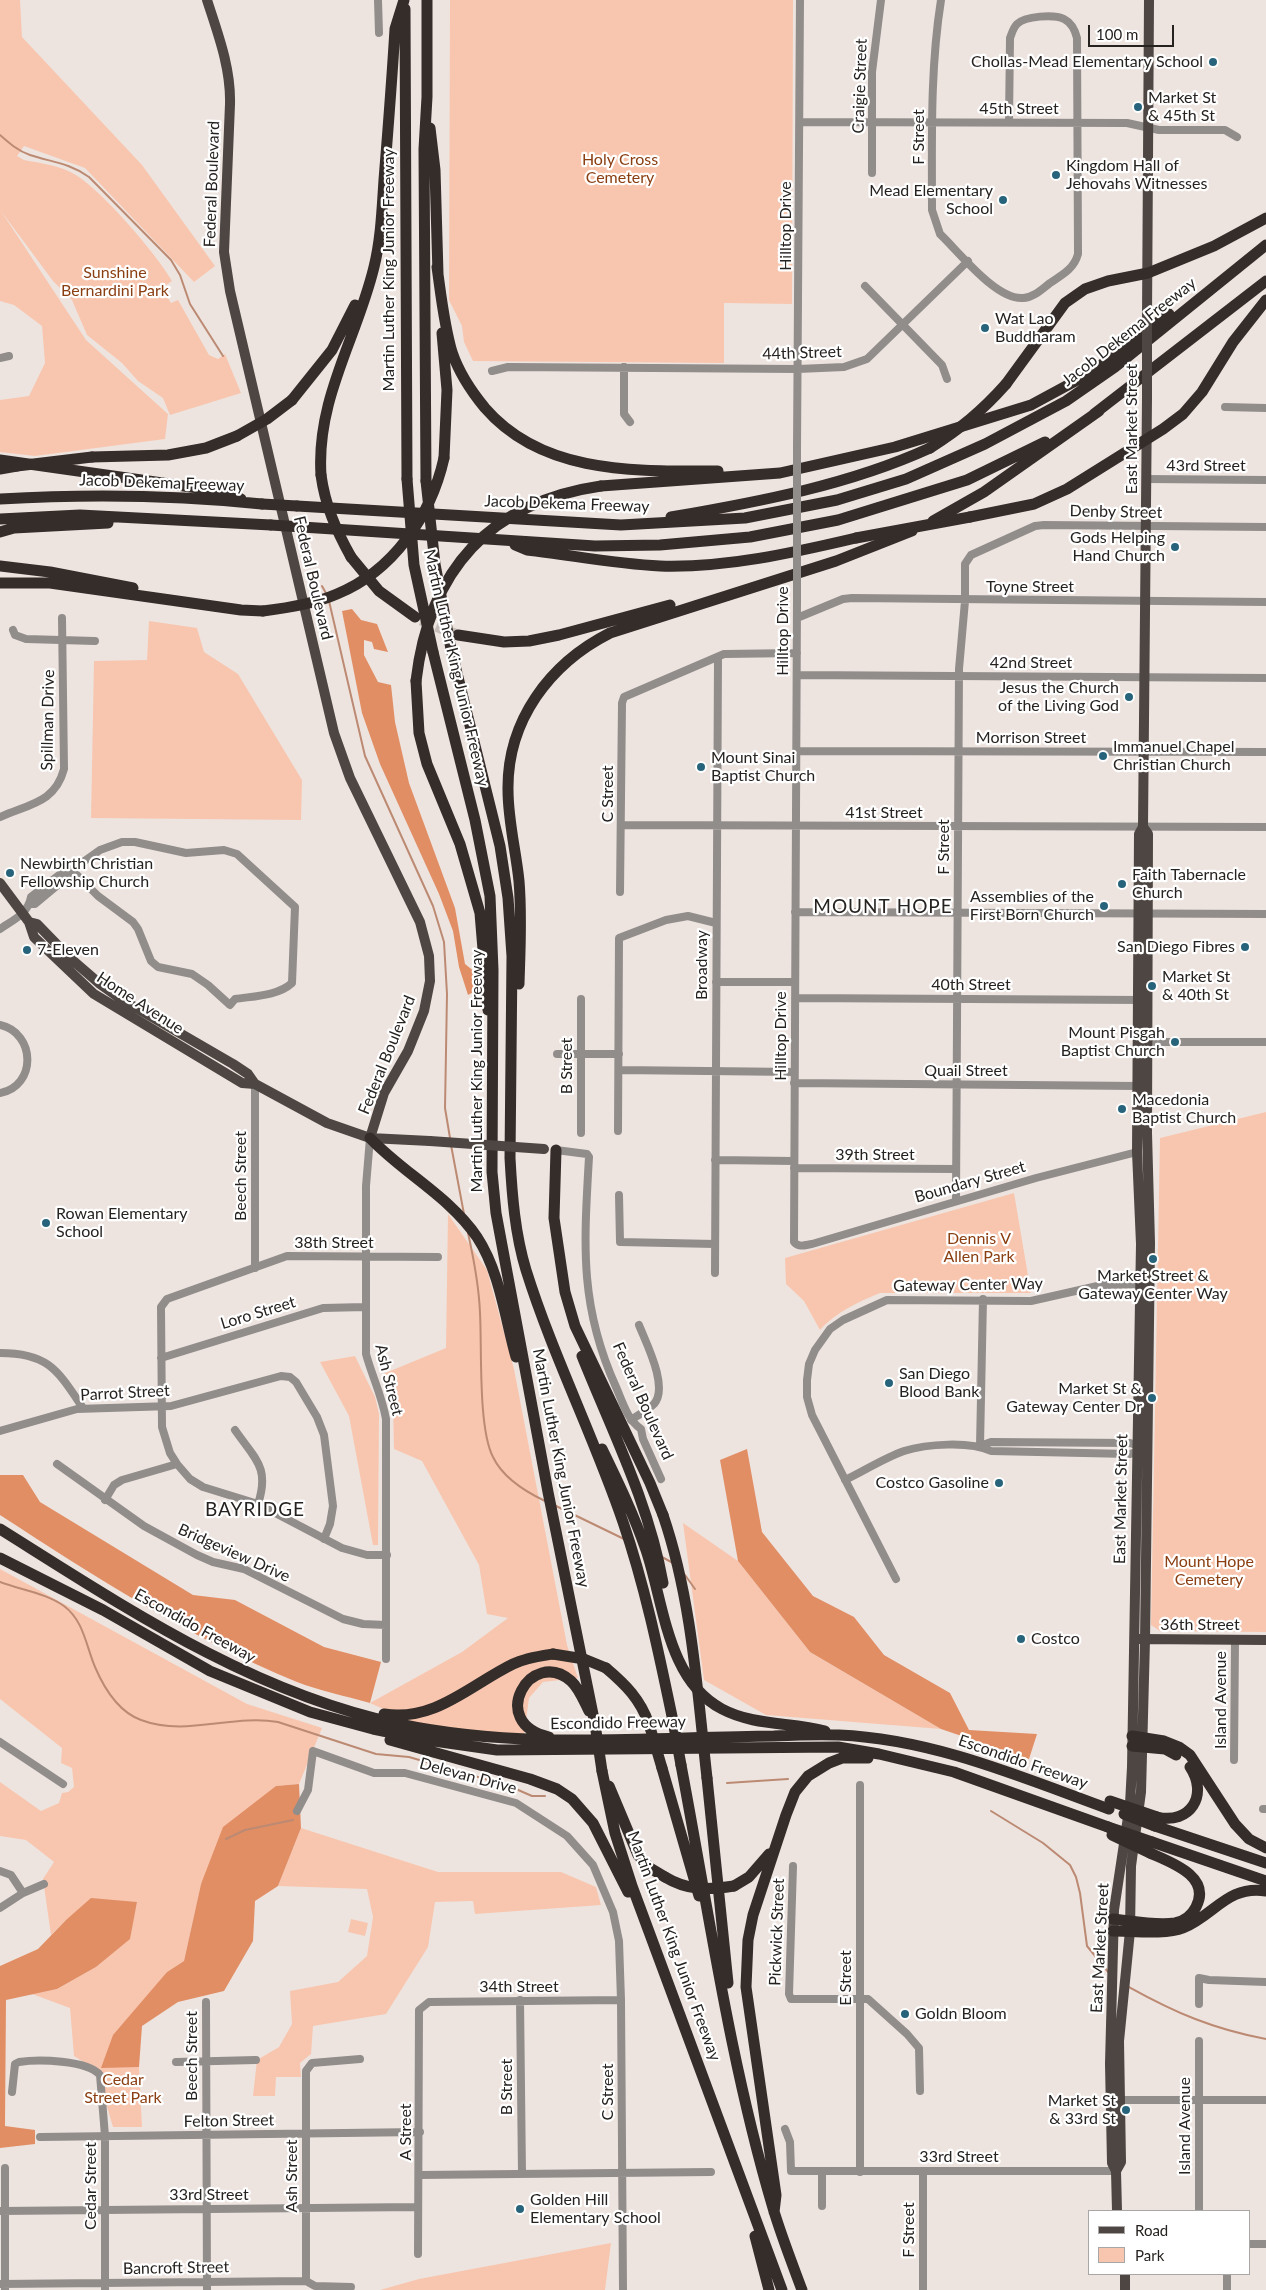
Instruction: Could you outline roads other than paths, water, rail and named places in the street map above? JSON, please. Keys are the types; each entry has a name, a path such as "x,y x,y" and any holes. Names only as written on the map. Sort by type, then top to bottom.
{"highway":[{"path":"404,0 395,29 381,222 375,266 324,416 321,445 321,475 334,526 351,557 379,591 415,618"},
{"name":"Martin Luther King Junior Freeway","path":"404,0 407,479 414,565 486,871 493,947 491,1032 492,1172 494,1199 548,1492 594,1721 602,1772 616,1833 629,1877 782,2290"},
{"name":"Martin Luther King Junior Freeway","path":"427,0 424,149 426,481 434,557 451,648 500,846 507,890 512,956 510,1125 512,1190 526,1269 633,1554 659,1654 673,1721 733,2042 752,2131 774,2212 802,2290"},
{"path":"0,583 50,583 263,611 310,603 331,597 348,589 378,570 400,547 420,521 438,483 444,458 447,390 437,267 435,170 426,97"},
{"path":"621,525 746,504 844,479 903,460 930,448 956,432 982,410 1006,384 1065,303 1085,289 1108,281 1148,273 1214,246 1266,218"},
{"path":"0,469 92,457 168,455 206,448 237,436 267,419 292,400 332,350 352,315 381,222"},
{"name":"Jacob Dekema Freeway","path":"0,499 56,496 146,496 621,525 745,518 837,500 906,479 985,444 1066,401 1115,367 1266,245"},
{"path":"491,1032 485,995 480,913 460,844 425,756 419,733 416,681 424,634 434,607 449,579 477,542 499,523 523,508 556,496 601,486 789,471 895,447 1031,405 1092,372 1181,305 1250,259"},
{"path":"437,267 447,332 460,370 486,409 520,438 557,457 583,463 646,470 731,472 757,475"},
{"path":"510,1125 518,1031 521,931 518,878 509,808 508,776 515,740 528,709 558,669 570,658 599,639 634,624 857,553 942,518 984,492 1099,411 1266,281"},
{"path":"504,541 527,550 631,564 678,566 714,564 750,559 1034,504 1067,489 1147,440 1183,414 1202,392 1233,342 1266,300"},
{"path":"0,519 80,515 428,534 504,541 595,546 660,546 750,537 838,520 967,480 1050,440 1099,411"},
{"path":"0,460 226,492 257,503"},
{"path":"0,532 14,528 76,524 188,521"},
{"path":"0,566 74,576 222,607"},
{"path":"458,635 504,642 538,640 773,579"},
{"path":"370,1138 453,1209 477,1237 488,1257 498,1286 541,1453"},
{"path":"550,1149 558,1256 565,1292 582,1355 638,1490 653,1537 656,1567"},
{"path":"575,1326 650,1483 663,1515 678,1564 688,1609 725,1946 733,2042"},
{"path":"572,1388 625,1495 639,1532 656,1567 666,1598 667,1625 683,1672 705,1698 737,1716 757,1721 807,1726 839,1735"},
{"name":"Escondido Freeway","path":"0,1529 101,1592 220,1661 311,1699 391,1722 452,1733 537,1741 839,1735 906,1742 958,1756 1110,1805 1266,1863"},
{"name":"Escondido Freeway","path":"0,1558 102,1610 210,1671 310,1712 365,1727 427,1740 497,1750 827,1746 879,1754 954,1772 1042,1804 1052,1815 1108,1830 1151,1847"},
{"path":"311,1699 397,1716 429,1711 454,1700 514,1664 553,1654 584,1659 606,1668 626,1684 636,1696 649,1724 715,1947"},
{"path":"578,1740 541,1735 525,1726 520,1718 518,1701 525,1683 532,1677 550,1672 566,1678 572,1682 594,1721"},
{"path":"310,1712 370,1734 530,1779 557,1789 572,1799 593,1823 614,1864 674,1996"},
{"path":"1137,1742 1164,1741 1179,1747 1190,1755 1235,1824 1249,1839 1266,1848"},
{"path":"1137,1742 1173,1752 1189,1766 1198,1782 1196,1802 1190,1810 1175,1819 1156,1822"},
{"path":"602,1772 616,1798 638,1855 650,1868 664,1877 678,1885 698,1890 734,1886 749,1877 760,1866 769,1855 795,1792 808,1776 829,1763 842,1758 855,1757 905,1761"},
{"path":"774,2212 776,2194 746,1987 746,1963 753,1915 780,1830"},
{"path":"1130,1926 1174,1923 1191,1915 1198,1903 1197,1884 1189,1873 1151,1847"},
{"path":"1151,1847 1266,1881"},
{"path":"1113,1925 1170,1931 1183,1928 1235,1894 1255,1889 1266,1891"},
{"path":"744,2190 769,2290"}],"main road":[{"name":"Federal Boulevard","path":"208,0 224,54 230,93 224,252 230,291 334,732 350,778 420,922 429,956 430,981 424,1011 408,1051 384,1093 370,1138"},
{"name":"East Market Street","path":"1115,2100 1130,1926 1131,1866 1141,1792 1137,1742 1134,1639 1145,1284 1150,1230 1142,1042 1143,914 1148,834 1143,828 1149,0"},
{"name":"Home Avenue","path":"0,884 26,918 34,937 94,994 242,1083 255,1084 327,1123 370,1138 550,1149"},
{"name":"East Market Street","path":"1142,1042 1137,1086 1137,1152 1140,1240 1145,1284"},
{"path":"1137,1152 1143,1162 1146,1215 1150,1230"},
{"name":"East Market Street","path":"1117,2210 1116,2171 1121,2162 1115,2100 1112,1985 1113,1925 1137,1742 1145,1640 1140,1448"},
{"name":"36th Street","path":"1134,1639 1266,1640"},
{"path":"1125,2275 1125,2290"}],"street":[{"path":"378,0 379,33"},
{"name":"Hilltop Drive","path":"800,0 794,1242 797,1245 803,1246 812,1244"},
{"name":"Craigie Street","path":"872,173 872,72 881,0"},
{"name":"F Street","path":"941,0 934,60 932,210 940,234 968,261"},
{"path":"968,261 990,285 1002,293 1013,298 1025,298 1035,294 1071,268 1076,261 1078,254 1077,38 1074,28 1064,19 1043,17 1023,20 1013,30 1010,38 1010,122"},
{"name":"45th Street","path":"800,122 1127,123 1159,130 1225,130 1237,137"},
{"name":"44th Street","path":"492,371 508,367 798,369 850,366 866,359 904,326 968,261"},
{"path":"865,286 942,364 946,379"},
{"path":"0,358 9,356"},
{"path":"624,367 624,414 630,422"},
{"path":"1225,407 1266,408"},
{"name":"43rd Street","path":"1146,480 1266,480"},
{"name":"Denby Street","path":"971,555 1035,526 1044,525 1266,527"},
{"name":"F Street","path":"956,1201 959,676 965,601 965,564 971,555"},
{"name":"Toyne Street","path":"797,618 843,599 852,598 965,601 1266,602"},
{"name":"Spillman Drive","path":"0,817 45,798 60,783 64,769 62,618"},
{"path":"13,630 15,634 26,639 95,640"},
{"path":"718,657 737,652 797,652"},
{"name":"C Street","path":"620,892 622,703 624,697 718,657"},
{"name":"Broadway","path":"714,1274 718,657"},
{"name":"42nd Street","path":"797,675 1266,678"},
{"name":"Morrison Street","path":"796,750 1266,752"},
{"name":"41st Street","path":"622,826 1266,827"},
{"path":"0,929 26,918 30,898 68,869 72,870 100,850 122,842 135,842 186,853 224,850 237,854 295,907 292,983 287,988 277,991 235,999 230,1005 208,985 192,974 158,967 151,961 138,929 133,922 98,896 72,870"},
{"path":"795,912 1266,914"},
{"path":"618,1131 619,938 666,920 688,916 716,923"},
{"path":"716,982 795,982"},
{"name":"40th Street","path":"795,998 1142,1000"},
{"name":"B Street","path":"581,999 581,1133"},
{"path":"0,1025 20,1036 27,1052 26,1070 20,1082 6,1092 0,1093"},
{"path":"1142,1042 1266,1042"},
{"path":"557,1054 619,1054"},
{"path":"618,1070 794,1072"},
{"name":"Quail Street","path":"794,1083 1137,1086"},
{"name":"Beech Street","path":"255,1084 255,1268"},
{"name":"Ash Street","path":"370,1138 366,1186 366,1354 371,1374 383,1401 386,1419 386,1659"},
{"name":"Home Avenue","path":"550,1149 587,1154 589,1157"},
{"name":"Boundary Street","path":"812,1244 1036,1178 1137,1152"},
{"name":"Federal Boulevard","path":"589,1157 584,1245 588,1297 594,1328 604,1357 631,1420 641,1429 643,1439 661,1478"},
{"name":"39th Street","path":"715,1160 794,1165 956,1169"},
{"path":"619,1195 620,1242 715,1244"},
{"name":"38th Street","path":"161,1358 161,1307 167,1299 287,1256 438,1257"},
{"name":"Gateway Center Way","path":"896,1579 812,1415 807,1397 809,1364 815,1350 828,1331 843,1320 887,1300 983,1299 1031,1301 1102,1285 1145,1284"},
{"path":"980,1446 983,1299"},
{"name":"Loro Street","path":"161,1358 323,1308 365,1307"},
{"path":"631,1420 654,1404 659,1387 655,1368 639,1325"},
{"path":"0,1352 20,1352 34,1356 50,1366 59,1373 83,1408"},
{"path":"161,1358 164,1440 177,1464 190,1479 203,1487 258,1504 324,1539 356,1553 387,1555"},
{"name":"Parrot Street","path":"0,1431 83,1408 162,1407 282,1376 290,1377 296,1382 317,1417 324,1435 333,1506 330,1524 324,1539"},
{"path":"234,1430 261,1467 264,1487 258,1504"},
{"path":"845,1480 904,1451 932,1446 980,1446 991,1442 1130,1443 1140,1448"},
{"name":"Bridgeview Drive","path":"57,1464 144,1526 197,1555 214,1562 244,1569 343,1620 363,1624 386,1625"},
{"path":"105,1500 114,1485 122,1480 177,1464"},
{"name":"Island Avenue","path":"1234,1760 1235,1640"},
{"path":"0,1742 63,1784"},
{"name":"Delevan Drive","path":"297,1811 308,1790 313,1751 374,1773 405,1773 516,1803 534,1812 577,1845 593,1866 606,1896"},
{"name":"E Street","path":"860,1785 860,2172"},
{"name":"Pickwick Street","path":"793,1866 789,1994 791,1999 859,1999"},
{"path":"0,1870 11,1875 23,1893"},
{"path":"0,1908 23,1893 44,1884"},
{"name":"C Street","path":"606,1896 613,1912 618,1938 621,2000 623,2290"},
{"path":"1198,2004 1198,1978 1266,1982"},
{"path":"859,1999 868,1999 907,2034 919,2048 920,2091"},
{"name":"B Street","path":"520,2000 522,2174"},
{"name":"34th Street","path":"419,2010 429,2002 621,2000"},
{"name":"Beech Street","path":"206,2002 206,2286"},
{"name":"A Street","path":"418,2254 420,2175 419,2010"},
{"name":"Island Avenue","path":"1199,2041 1199,2210"},
{"name":"Ash Street","path":"306,2280 306,2072 312,2064 360,2059"},
{"path":"176,2062 256,2060"},
{"name":"Cedar Street","path":"12,2092 15,2064 24,2061 62,2062 90,2067 100,2075 106,2136 105,2287"},
{"path":"1115,2100 1266,2100"},
{"name":"33rd Street","path":"785,2129 790,2142 791,2171 1116,2171"},
{"name":"Felton Street","path":"40,2137 420,2132"},
{"path":"4,2286 3,2211 5,2168"},
{"name":"F Street","path":"923,2171 923,2290"},
{"path":"420,2175 711,2172"},
{"path":"822,2172 822,2206"},
{"name":"33rd Street","path":"3,2211 418,2207"},
{"path":"1251,2244 1266,2244"},
{"path":"1227,2275 1227,2290"},
{"name":"Bancroft Street","path":"4,2286 206,2286 306,2280 315,2286 351,2286"}],"waterway":[{"path":"0,135 26,153 68,166 89,177 171,260 180,275 190,304 223,356"},
{"path":"322,586 327,595"},
{"path":"329,601 365,756 433,906 444,942 447,994 445,1108 450,1138"},
{"path":"451,1145 464,1214"},
{"path":"468,1233 479,1293 483,1408 488,1444 497,1465 508,1478 529,1493 545,1501"},
{"path":"556,1506 624,1539"},
{"path":"662,1557 673,1563"},
{"path":"685,1575 695,1589"},
{"path":"0,1582 49,1598 71,1612 84,1634 95,1667 108,1691 119,1705 141,1720 158,1725 175,1726 261,1720 278,1722 376,1754 409,1757 509,1786 532,1796 545,1796"},
{"path":"727,1783 788,1779"},
{"path":"991,1811 1043,1843 1070,1865 1076,1877 1080,1893 1087,1946 1109,1973"},
{"path":"226,1839 245,1830 293,1820"},
{"path":"1129,1987 1195,2019 1266,2039"}],"tunnel":[{"path":"421,620 455,634"}],"place":[{"name":"Chollas-Mead Elementary School","path":"1213,62"},
{"name":"Market St & 45th St","path":"1138,107"},
{"name":"Kingdom Hall of Jehovahs Witnesses","path":"1056,175"},
{"name":"Mead Elementary School","path":"1003,200"},
{"name":"Wat Lao Buddharam","path":"985,328"},
{"name":"Gods Helping Hand Church","path":"1175,547"},
{"name":"Jesus the Church of the Living God","path":"1129,697"},
{"name":"Immanuel Chapel Christian Church","path":"1103,756"},
{"name":"Mount Sinai Baptist Church","path":"701,767"},
{"name":"Newbirth Christian Fellowship Church","path":"10,873"},
{"name":"Faith Tabernacle Church","path":"1122,884"},
{"name":"Assemblies of the First Born Church","path":"1104,906"},
{"name":"San Diego Fibres","path":"1245,947"},
{"name":"7-Eleven","path":"27,950"},
{"name":"Market St & 40th St","path":"1152,986"},
{"name":"Mount Pisgah Baptist Church","path":"1175,1042"},
{"name":"Macedonia Baptist Church","path":"1122,1109"},
{"name":"Rowan Elementary School","path":"46,1223"},
{"name":"Market Street & Gateway Center Way","path":"1153,1259"},
{"name":"San Diego Blood Bank","path":"889,1383"},
{"name":"Market St & Gateway Center Dr","path":"1152,1398"},
{"name":"Costco Gasoline","path":"999,1483"},
{"name":"Costco","path":"1021,1639"},
{"name":"Goldn Bloom","path":"905,2014"},
{"name":"Market St & 33rd St","path":"1126,2110"},
{"name":"Golden Hill Elementary School","path":"520,2209"}],"district":[{"name":"MOUNT HOPE","path":"883,907"},
{"name":"BAYRIDGE","path":"255,1510"}],"park label":[{"name":"Holy Cross Cemetery","path":"620,169"},
{"name":"Sunshine Bernardini Park","path":"115,282"},
{"name":"Dennis V Allen Park","path":"979,1248"},
{"name":"Mount Hope Cemetery","path":"1209,1571"},
{"name":"Cedar Street Park","path":"123,2089"}]}
